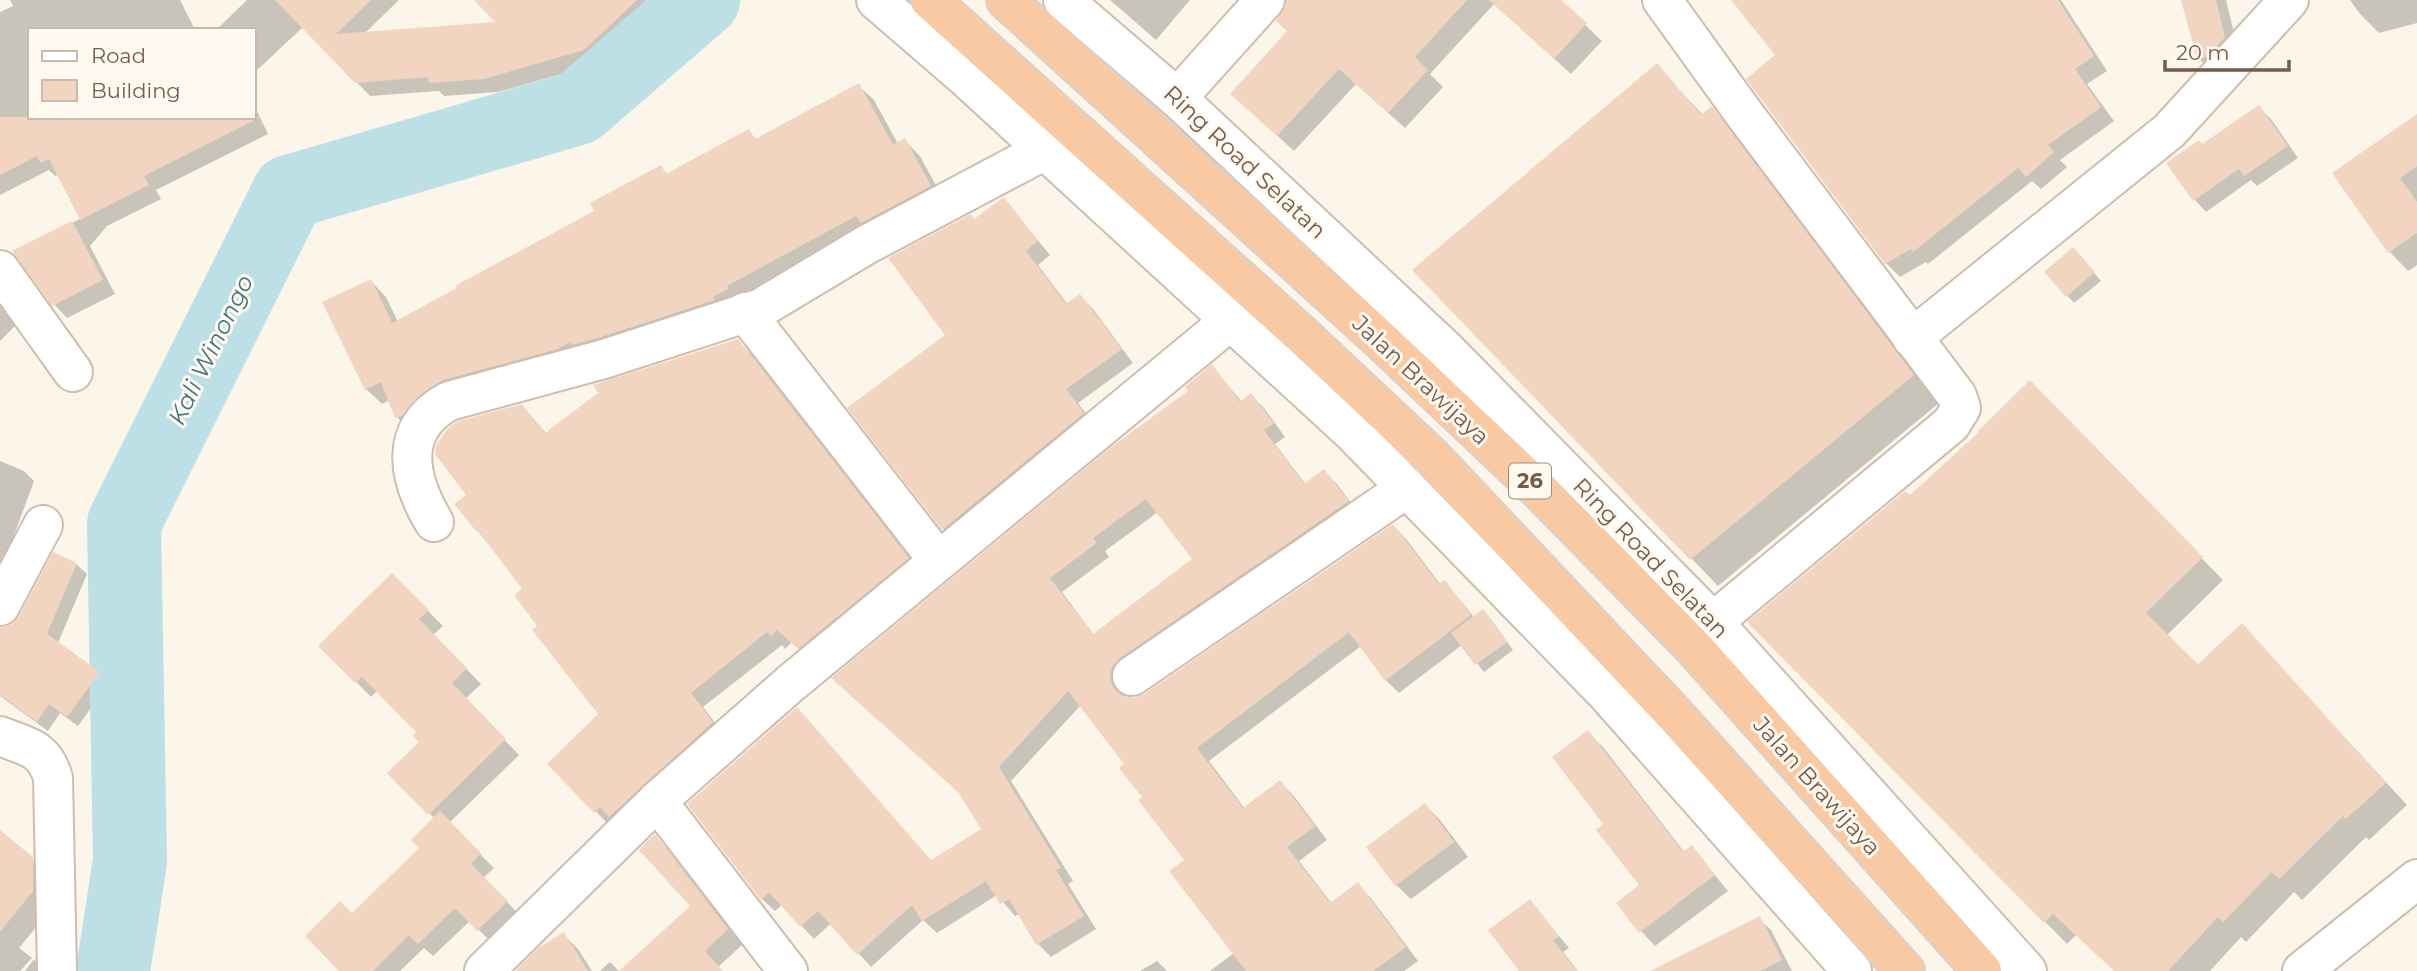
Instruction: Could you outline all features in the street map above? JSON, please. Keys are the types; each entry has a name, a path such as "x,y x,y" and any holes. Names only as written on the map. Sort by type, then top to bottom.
{"highway":[{"name":"26","path":"930,0 980,68 1292,326 1430,455 1677,716 1905,971"},
{"name":"Jalan Brawijaya","path":"1006,0 1375,335 1538,489 1693,647 1982,971"}],"street":[{"path":"876,0 980,68 1045,150 1353,433 1605,693 1852,971"},
{"name":"Ring Road Selatan","path":"1063,0 1177,98 1445,349 1713,622 2027,971"},
{"path":"1177,98 1265,0"},
{"path":"1662,0 1745,115 1957,396 1961,408 1954,421 1713,622"},
{"path":"1912,338 2169,131 2289,0"},
{"path":"435,522 422,501 416,484 413,439 420,424 436,408 449,401 604,359 761,307 866,245 1045,150"},
{"path":"0,270 73,372"},
{"path":"745,312 938,560"},
{"path":"484,971 657,801 791,683 1230,321"},
{"path":"1132,676 1407,488"},
{"path":"0,606 43,525"},
{"path":"0,736 37,751 48,762 53,778 57,971"},
{"path":"657,801 788,971"},
{"path":"2302,971 2417,879"}],"building":[{"path":"275,0 371,0 336,34 495,22 474,0 637,0 584,50 484,79 429,83 428,77 355,83"},
{"path":"1286,0 1467,0 1415,57 1428,70 1388,113 1339,69 1277,136 1230,94 1287,31 1276,21 1286,5"},
{"path":"1489,0 1561,0 1587,23 1554,59"},
{"path":"1731,0 2058,0 2094,56 2075,69 2101,107 2048,145 2054,152 2026,177 2018,168 1913,252 1911,249 1885,264 1746,79 1775,55"},
{"path":"2181,0 2216,0 2225,37 2208,56 2197,59"},
{"path":"1657,63 1701,115 1712,106 1914,375 1690,560 1412,270"},
{"path":"859,83 893,145 905,138 931,186 861,223 856,216 727,286 728,289 713,297 715,300 598,338 571,345 570,342 558,349 443,380 420,395 402,416 395,418 381,382 365,390 322,302 371,279 392,323 594,211 590,203 661,165 666,174 749,129 755,139"},
{"path":"2259,105 2288,146 2244,176 2239,169 2193,201 2166,163 2199,140 2202,144"},
{"path":"2417,114 2417,166 2400,178 2417,202 2417,233 2388,253 2332,173"},
{"path":"0,117 261,117 144,176 149,185 80,220 49,159 41,163 37,156 0,175"},
{"path":"1004,197 1038,241 1026,251 1066,304 1080,294 1122,349 1066,389 1084,413 942,530 847,408 945,335 888,258 971,214 974,219"},
{"path":"72,221 103,280 52,306 12,251"},
{"path":"2073,247 2095,272 2066,297 2044,272"},
{"path":"738,339 909,558 798,649 777,630 771,636 767,632 691,693 713,722 609,817 600,807 594,813 547,764 598,714 532,630 537,626 514,595 522,589 478,530 476,531 454,504 466,495 435,454 436,446 447,429 458,421 522,404 545,433 598,393 593,385"},
{"path":"1212,364 1240,402 1251,393 1274,423 1264,430 1304,484 1324,469 1349,501 1120,658 1112,667 1110,678 1114,689 1123,696 1134,698 1144,694 1393,524 1439,584 1445,580 1471,615 1385,681 1349,632 1197,748 1243,808 1280,780 1315,826 1287,847 1330,903 1358,882 1406,947 1373,971 1246,971 1169,871 1184,860 1138,800 1142,797 1119,768 1124,764 1068,691 999,767 1061,868 1056,870 1084,916 1036,945 1009,899 1000,904 986,881 922,921 912,905 857,955 818,911 800,927 769,892 761,900 687,804 797,707 931,860 981,829 958,792 831,678 1111,447 1188,391 1185,387","holes":["1146,499 1192,559 1093,634 1050,578 1097,543 1093,538"]},
{"path":"2030,380 2203,557 2146,613 2198,664 2242,623 2386,783 2346,819 2343,816 2279,879 2272,872 2223,922 2218,917 2168,971 2114,971 2053,914 2044,923 1747,622 1905,491 1910,495 1979,432"},
{"path":"53,552 77,563 47,634 100,672 67,717 49,704 37,722 0,695 0,628 11,625 19,616"},
{"path":"392,573 429,610 419,619 467,668 452,683 506,739 428,815 387,773 419,742 413,736 416,732 362,677 355,683 318,646"},
{"path":"1483,609 1507,642 1475,665 1451,633"},
{"path":"1588,730 1683,852 1692,845 1715,875 1639,933 1616,903 1639,885 1596,830 1603,824 1552,757"},
{"path":"1425,803 1454,842 1395,886 1366,847"},
{"path":"440,811 481,853 471,864 508,901 477,931 455,908 418,944 409,935 373,971 339,971 305,936 340,901 352,913 419,848 411,840"},
{"path":"0,830 33,857 33,891 0,932"},
{"path":"655,834 728,929 705,951 723,971 619,971 690,906 639,850"},
{"path":"1530,899 1559,936 1553,940 1577,971 1519,971 1488,930"},
{"path":"1760,916 1782,960 1760,971 1650,971"},
{"path":"564,932 588,971 515,971 538,948"}],"waterway":[{"name":"Kali Winongo","path":"113,971 130,861 124,523 289,192 578,108 703,0"}]}
